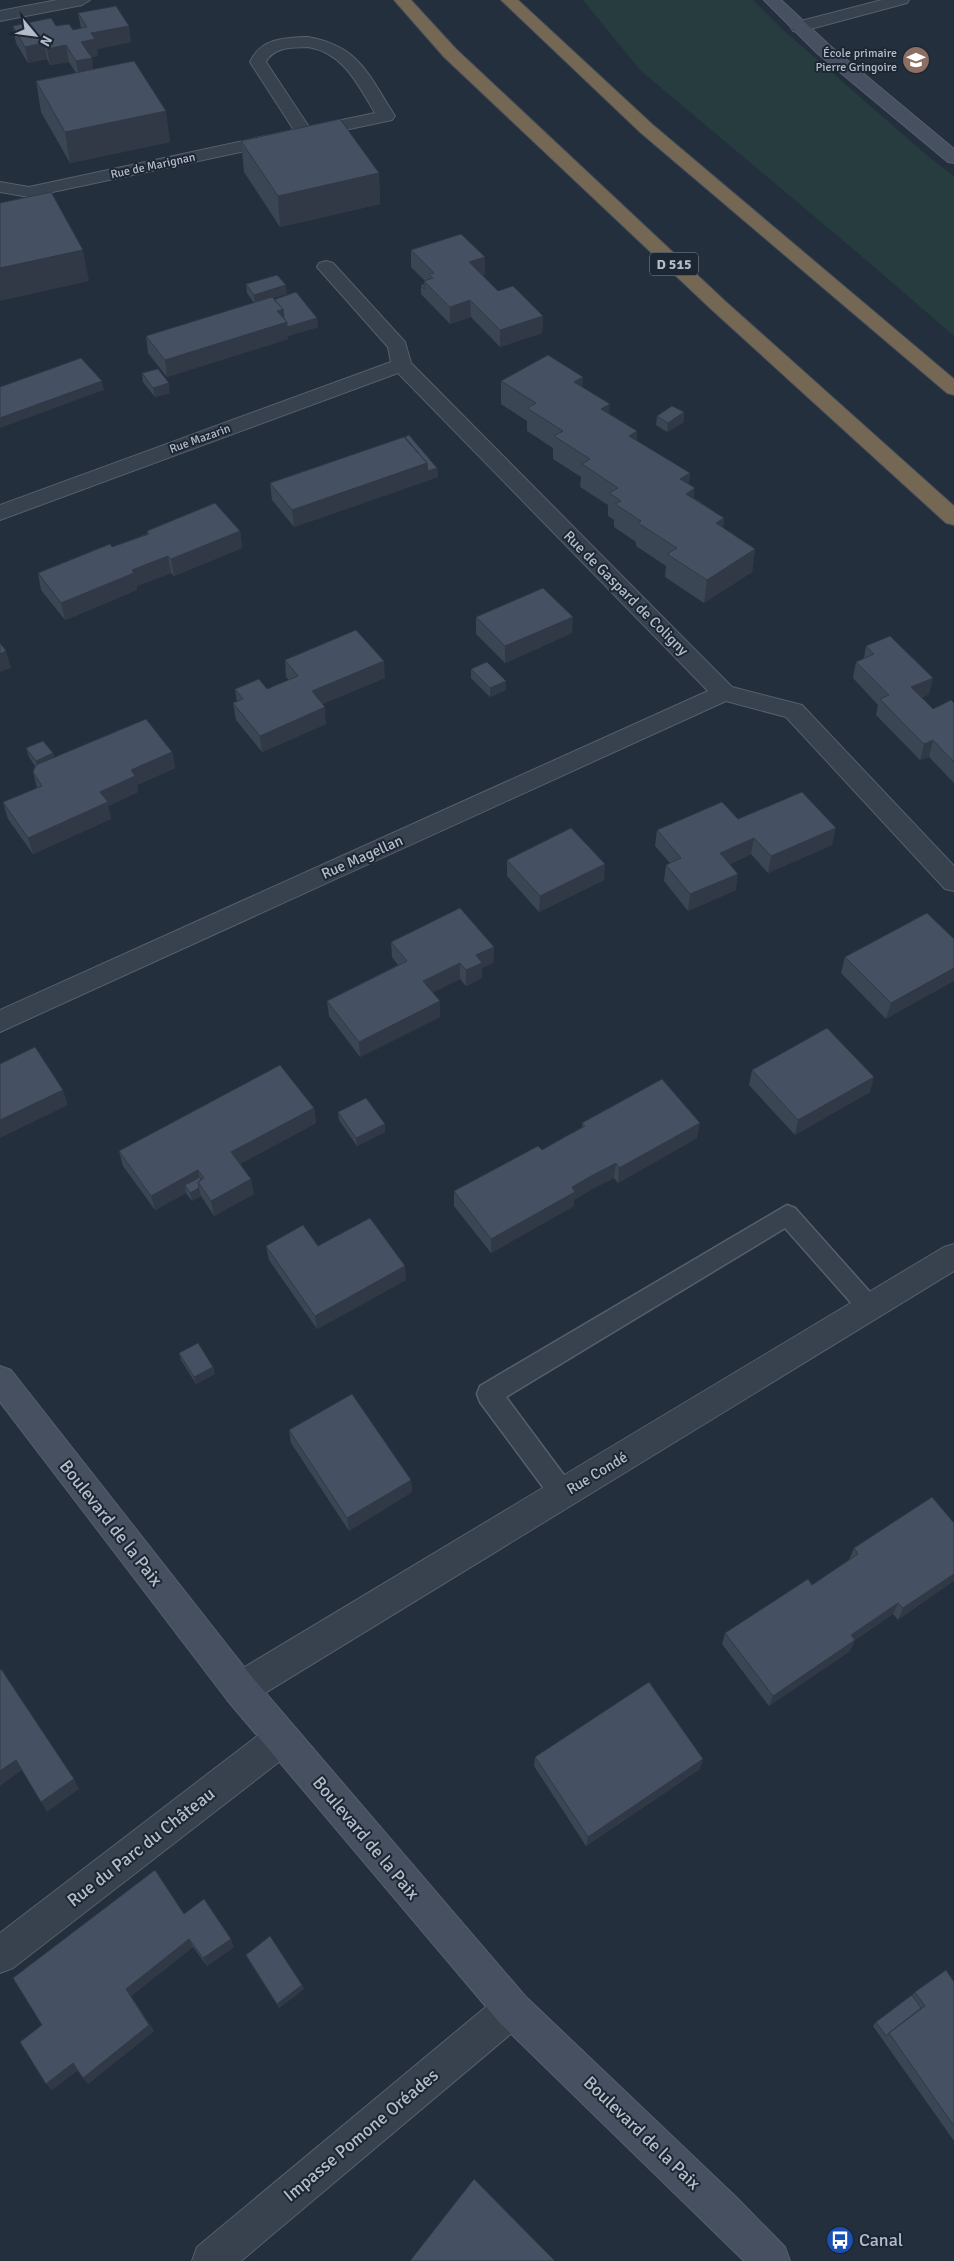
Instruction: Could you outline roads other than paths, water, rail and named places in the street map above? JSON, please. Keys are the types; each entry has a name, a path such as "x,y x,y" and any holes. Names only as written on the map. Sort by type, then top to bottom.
{"highway":[{"name":"D 515","path":"402,0 450,53 718,305 954,518"},
{"path":"510,0 647,129 954,389"}],"street":[{"path":"0,16 82,0"},
{"path":"772,0 823,50 954,158"},
{"path":"800,27 901,0"},
{"name":"Rue de Marignan","path":"0,187 28,192 305,134 386,116 346,55 335,48 303,41 268,48 260,56 258,62 305,134"},
{"name":"Rue de Gaspard de Coligny","path":"326,266 398,346 401,365 724,692"},
{"name":"Rue Mazarin","path":"0,513 401,365"},
{"path":"724,692 794,711 954,882"},
{"name":"Rue Magellan","path":"0,1022 724,692"},
{"name":"Rue Condé","path":"240,1689 954,1256"},
{"name":"Boulevard de la Paix","path":"0,1379 240,1689 512,2008 723,2212 771,2261"},
{"name":"Rue du Parc du Château","path":"0,1955 281,1739"},
{"name":"Impasse Pomone Oréades","path":"211,2261 512,2008"}],"lane":[{"path":"563,1494 489,1394 787,1215 869,1307"}],"place":[{"name":"École primaire Pierre Gringoire","path":"916,60"},
{"name":"Canal","path":"840,2240"}]}
